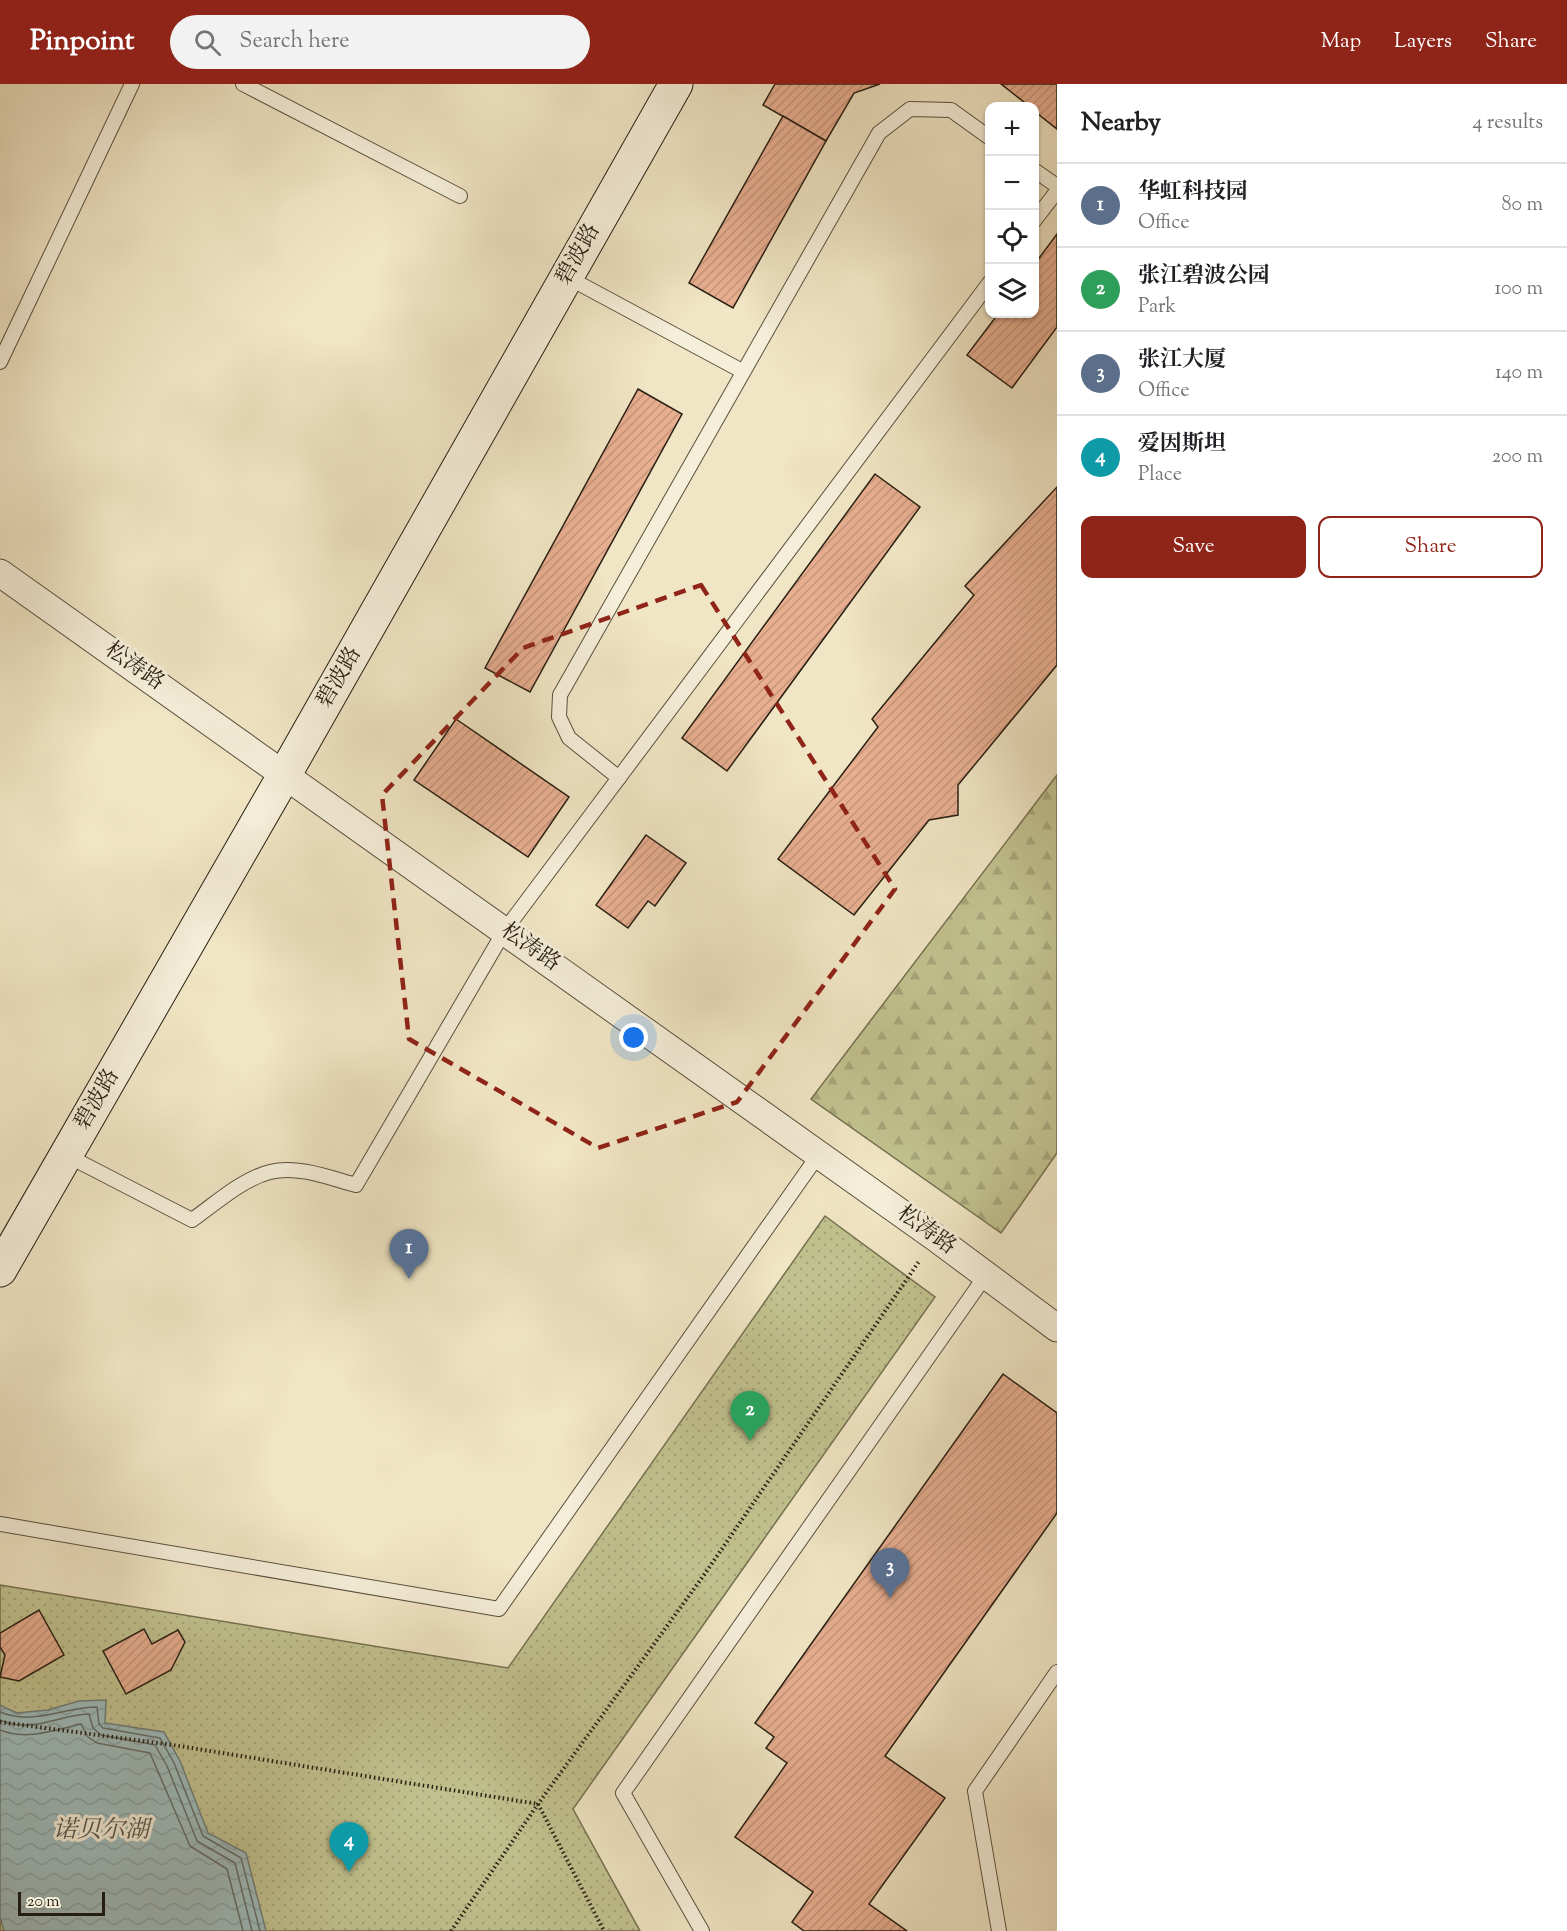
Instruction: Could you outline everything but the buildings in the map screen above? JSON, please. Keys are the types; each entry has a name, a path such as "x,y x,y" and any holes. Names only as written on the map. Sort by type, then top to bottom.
{"street":[{"name":"碧波路","path":"0,1270 285,774 676,84"},
{"name":"松涛路","path":"0,573 819,1154 1057,1328"}],"lane":[{"path":"0,362 132,84"},
{"path":"243,84 460,196"},
{"path":"619,778 569,738 559,717 560,694 742,371 879,133 910,109 951,110 985,134"},
{"path":"1039,173 1057,186"},
{"path":"1039,216 1057,191"},
{"path":"567,277 742,371"},
{"path":"66,1155 192,1221 238,1188 270,1172 306,1171 356,1185 505,930 985,289"},
{"path":"0,1524 500,1609 819,1154"},
{"path":"702,1931 623,1793 986,1275"},
{"path":"999,1931 975,1791 1057,1672"}],"path":[{"path":"451,1931 538,1804 704,1575 936,1238"},
{"path":"0,1722 173,1745 538,1804"},
{"path":"538,1804 604,1931"}],"highlighted area":[{"path":"701,585 895,889 737,1102 598,1148 409,1039 382,795 523,648"}],"green space":[{"path":"1057,775 1057,1153 1001,1233 811,1099"},
{"path":"825,1216 935,1297 573,1809 640,1931 0,1931 0,1585 508,1668"}],"water":[{"name":"诺贝尔湖","path":"106,1700 105,1723 164,1732 180,1761 208,1833 246,1853 266,1931 4,1931 0,1917 0,1705 17,1713 48,1710 79,1701"}],"place":[{"name":"华虹科技园","path":"409,1279"},
{"name":"张江碧波公园","path":"750,1441"},
{"name":"张江大厦","path":"890,1598"},
{"name":"爱因斯坦","path":"349,1872"}]}
